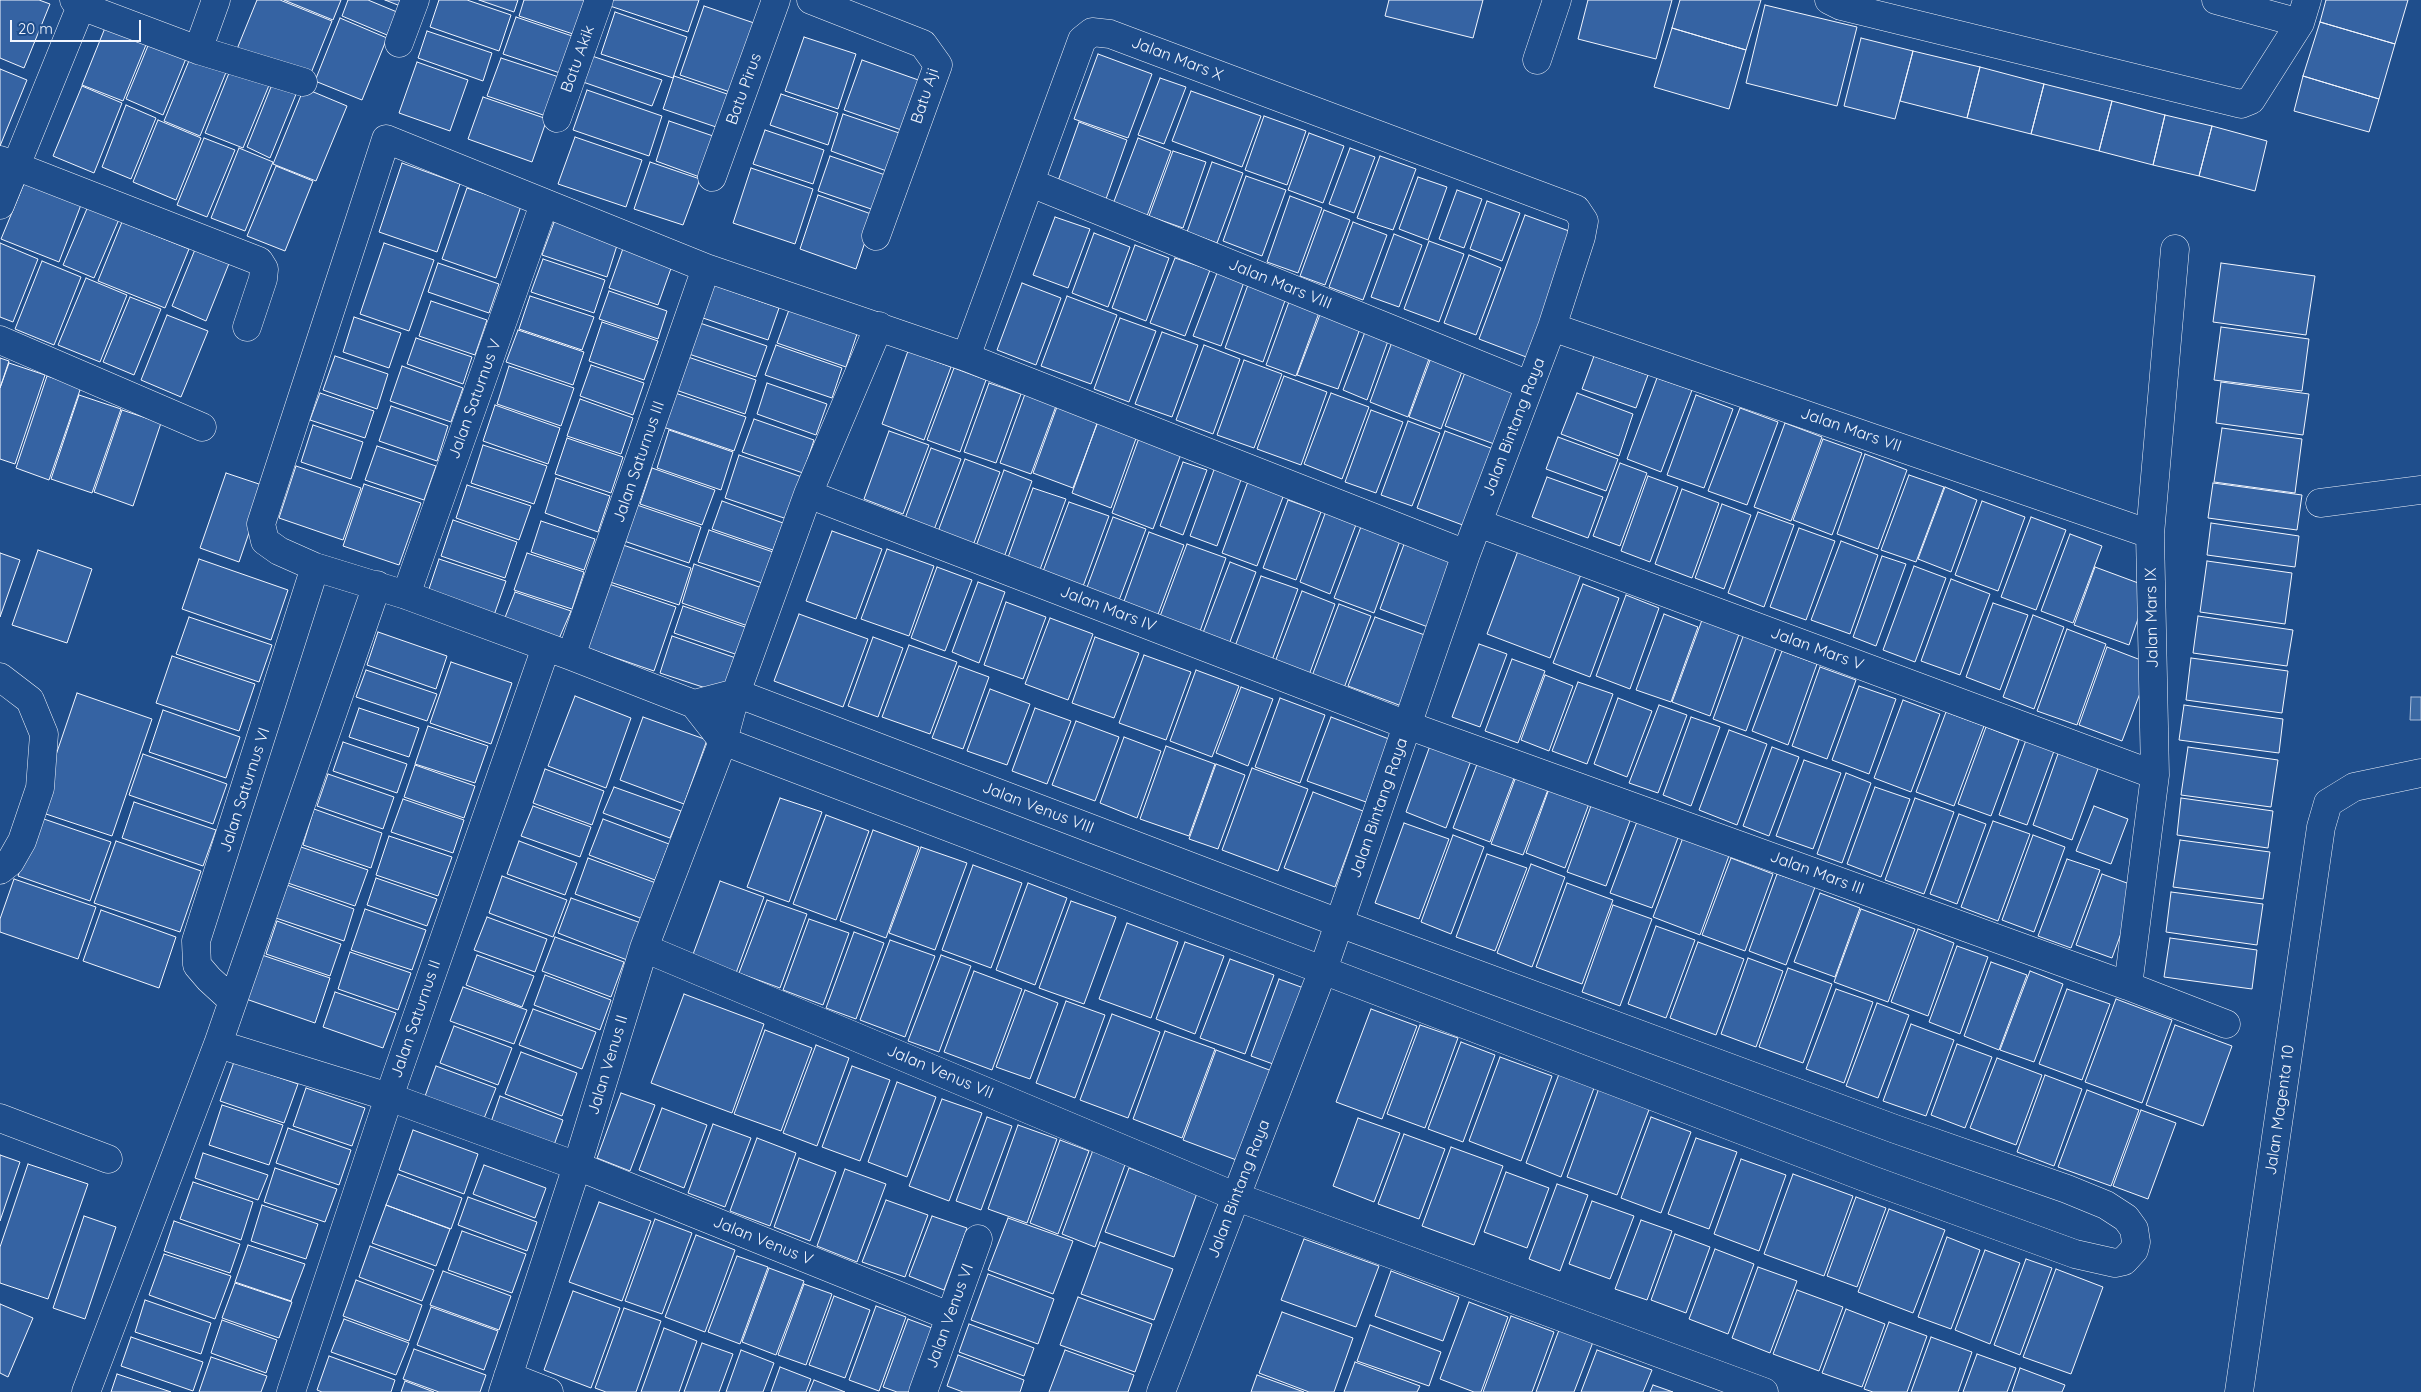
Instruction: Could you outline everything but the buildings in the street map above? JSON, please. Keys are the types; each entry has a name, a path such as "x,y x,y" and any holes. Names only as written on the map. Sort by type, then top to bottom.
{"street":[{"path":"198,50 216,0"},
{"path":"399,43 415,0"},
{"name":"Batu Akik","path":"557,118 599,0"},
{"name":"Batu Pirus","path":"712,177 776,0"},
{"name":"Batu Aji","path":"811,0 923,44 938,65 876,236"},
{"path":"1537,60 1557,0"},
{"path":"1829,0 1840,6 2241,104 2250,100 2303,11 2216,0"},
{"path":"0,205 9,164 78,3 198,50 303,82"},
{"name":"Jalan Mars X","path":"966,357 1082,40 1092,32 1110,34 1576,209 1584,221"},
{"path":"1323,970 723,741 694,704 406,595 315,567 279,551 265,541 261,524 386,139 706,268 966,357 1466,554"},
{"path":"9,164 259,261 264,269 263,279 247,326"},
{"name":"Jalan Mars VIII","path":"1031,183 1529,385"},
{"name":"Jalan Saturnus V","path":"406,595 544,204"},
{"name":"Jalan Bintang Raya","path":"1161,1392 1323,970 1466,554 1552,327 1581,237 1584,221"},
{"name":"Jalan Mars IX","path":"2128,986 2155,776 2150,534 2175,249"},
{"name":"Jalan Saturnus III","path":"571,656 706,268"},
{"name":"Jalan Venus II","path":"505,1384 577,1166 644,948 723,741 736,693 808,494 879,326"},
{"name":"Jalan Mars VII","path":"1552,327 2150,534"},
{"path":"0,340 202,427"},
{"path":"2320,503 2421,490"},
{"name":"Jalan Mars IV","path":"808,494 1407,725"},
{"name":"Jalan Mars V","path":"1478,523 2155,776"},
{"name":"Jalan Saturnus VI","path":"233,1001 197,965 196,941 315,567"},
{"path":"86,1392 218,1044 376,586"},
{"name":"Jalan Saturnus II","path":"291,1392 389,1097 546,647"},
{"path":"0,677 30,700 44,734 40,788 22,841 10,862 0,870"},
{"path":"694,704 736,693"},
{"name":"Jalan Venus VIII","path":"736,693 1339,923 1886,1126 2067,1189 2106,1205 2126,1218 2134,1230 2136,1242 2134,1250 2124,1261 2115,1263 2075,1254 1872,1180 1323,970"},
{"name":"Jalan Mars III","path":"1407,725 2128,986 2226,1024"},
{"name":"Jalan Magenta 10","path":"2239,1392 2321,827 2328,803 2354,786 2421,773"},
{"name":"Jalan Venus VII","path":"644,948 1237,1196 1764,1392"},
{"name":"Jalan Venus V","path":"218,1044 389,1097 577,1166 949,1316"},
{"path":"0,1118 108,1159"},
{"name":"Jalan Venus VI","path":"923,1392 978,1239"},
{"path":"505,1384 549,1392"}],"water":[{"path":"2411,697 2421,697 2421,720 2410,720"}]}
